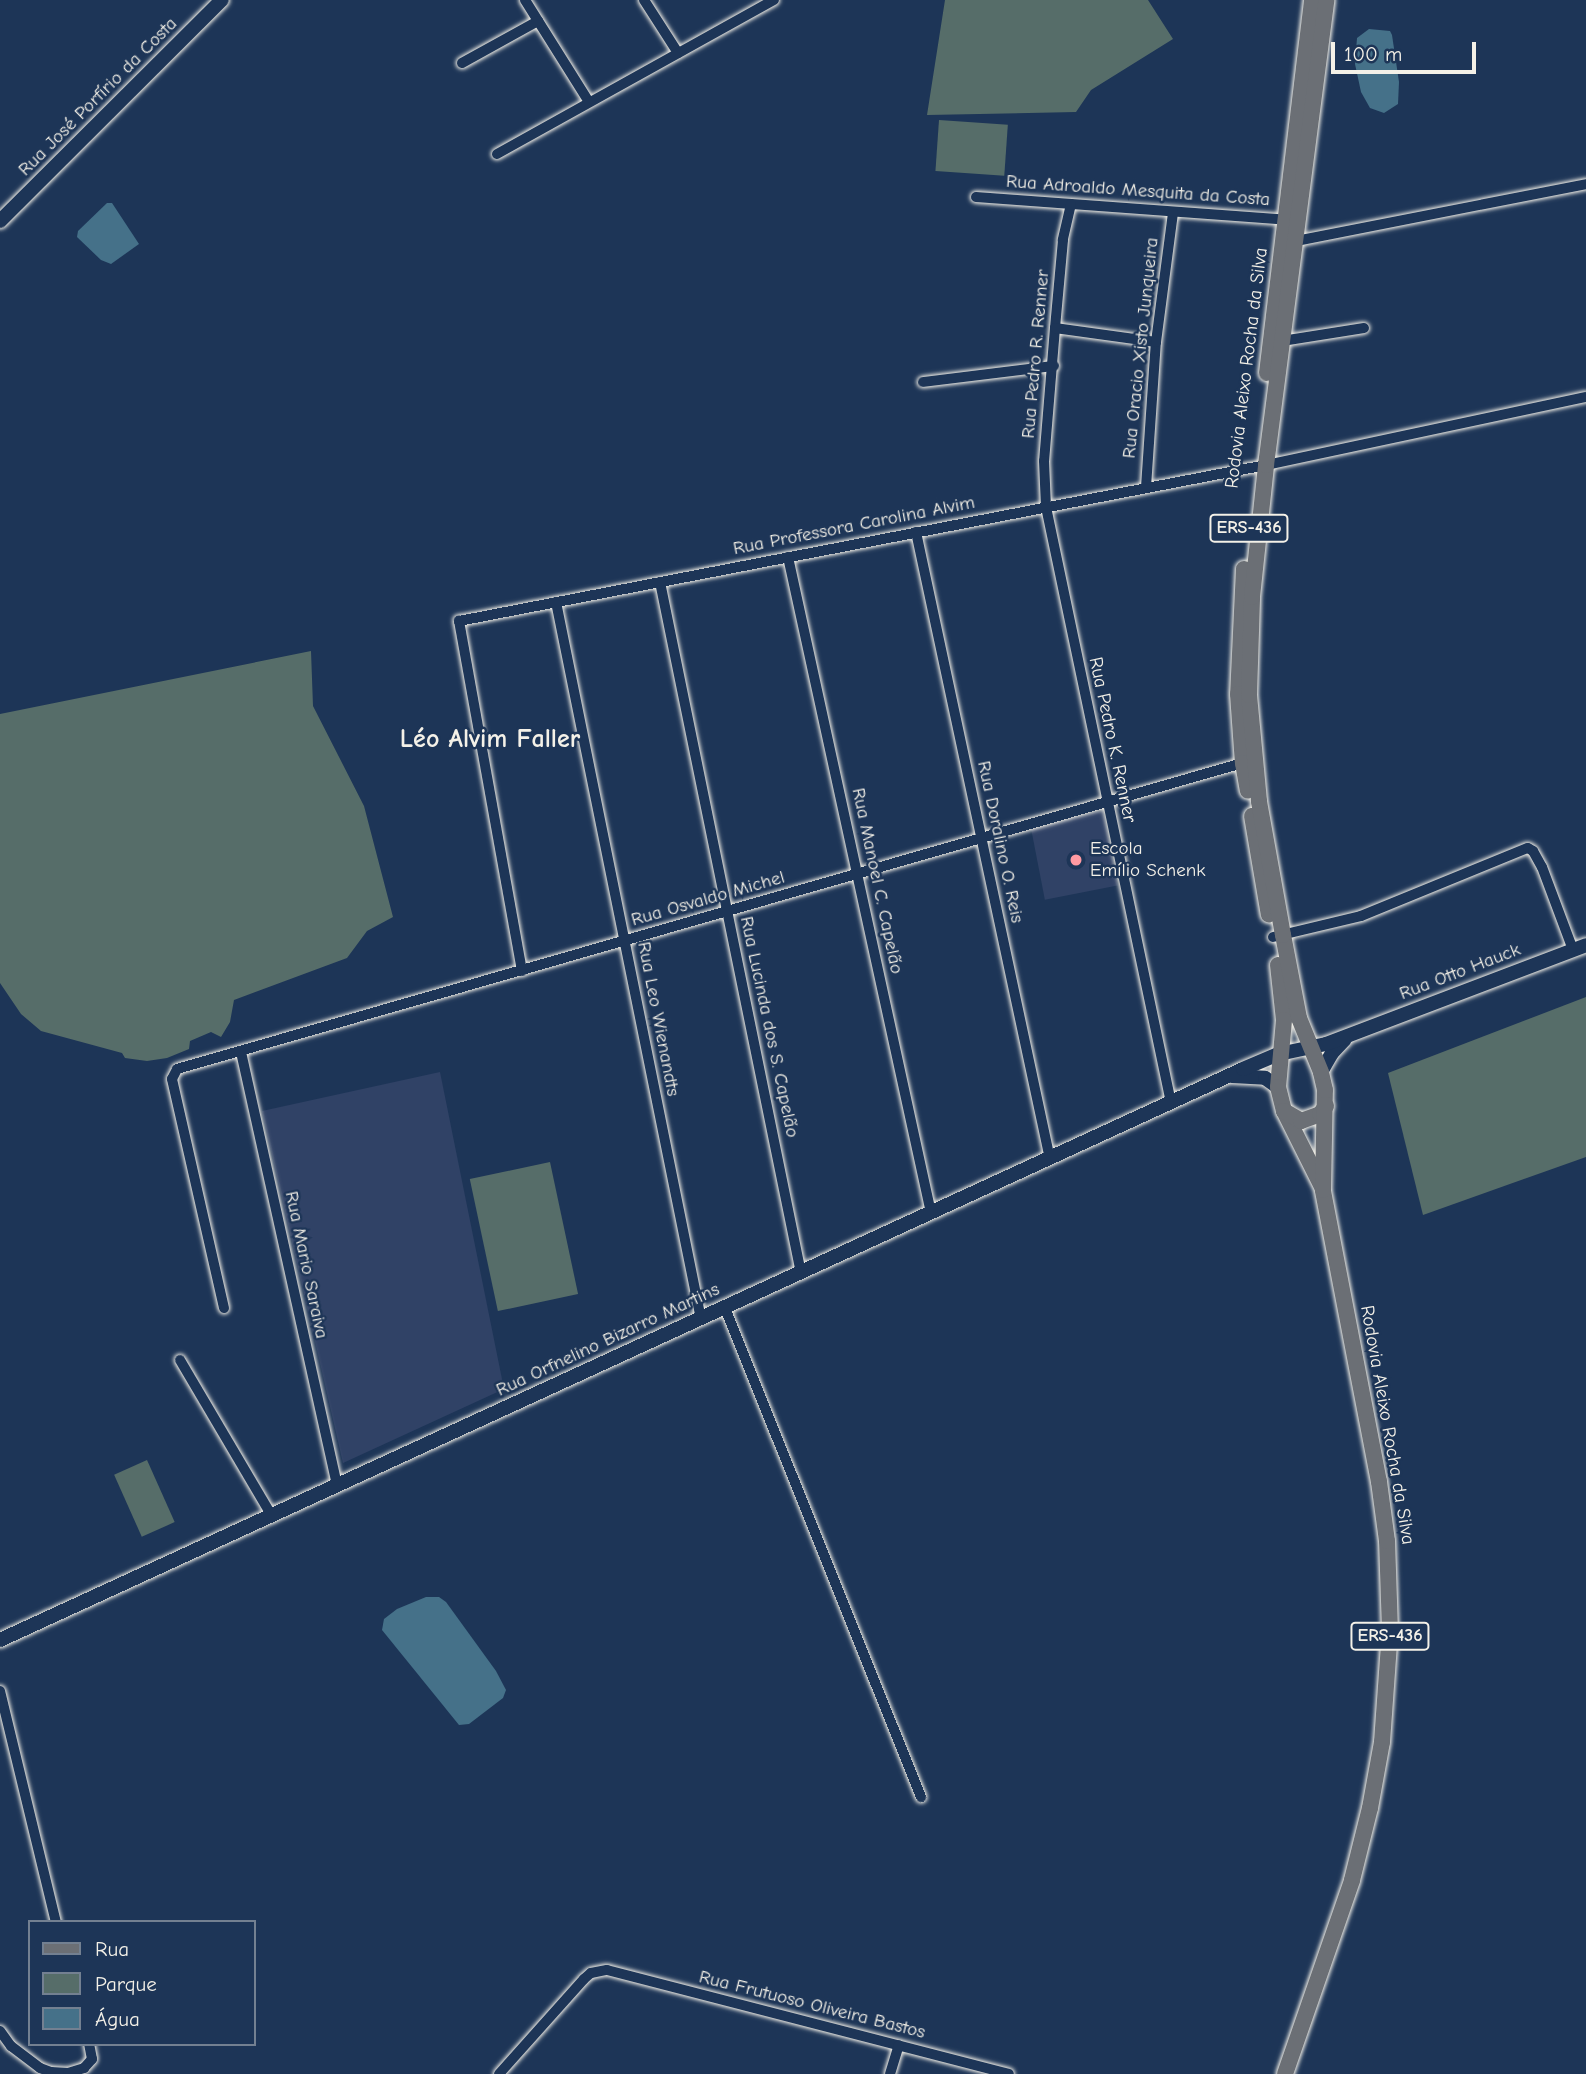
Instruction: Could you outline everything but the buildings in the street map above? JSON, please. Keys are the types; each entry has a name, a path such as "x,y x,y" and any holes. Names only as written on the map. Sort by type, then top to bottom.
{"main road":[{"name":"Rodovia Aleixo Rocha da Silva","path":"1292,220 1312,0"},
{"name":"Rodovia Aleixo Rocha da Silva","path":"1261,466 1292,220 1326,0"},
{"name":"Rodovia Aleixo Rocha da Silva","path":"1284,2074 1352,1880 1370,1808 1383,1731 1391,1631 1390,1580 1379,1482 1323,1189 1326,1107 1321,1072 1299,1018 1278,936 1238,694 1241,594 1282,341 1289,242"},
{"name":"Rodovia Aleixo Rocha da Silva","path":"1278,936 1284,1020 1278,1087 1284,1111 1323,1189"},
{"path":"1284,1111 1301,1121 1320,1114 1326,1107"}],"street":[{"name":"Rua José Porfírio da Costa","path":"0,222 222,0"},
{"path":"525,0 589,102"},
{"path":"644,0 678,53"},
{"path":"497,154 774,0"},
{"path":"462,63 538,20"},
{"path":"1289,242 1586,184"},
{"name":"Rua Adroaldo Mesquita da Costa","path":"975,197 1292,220"},
{"name":"Rua Pedro R. Renner","path":"1046,507 1044,461 1063,240 1071,204"},
{"name":"Rua Oracio Xisto Junqueira","path":"1146,487 1156,342 1173,212"},
{"path":"1055,328 1156,342"},
{"path":"1282,341 1364,328"},
{"path":"923,382 1054,366"},
{"name":"Rua Professora Carolina Alvim","path":"522,971 458,621 1261,466 1586,397"},
{"name":"Rua Pedro K. Renner","path":"1046,507 1171,1103"},
{"name":"Rua Doralino O. Reis","path":"916,532 1049,1159"},
{"name":"Rua Manoel C. Capelão","path":"788,557 931,1213"},
{"name":"Rua Lucinda dos S. Capelão","path":"660,582 801,1273"},
{"name":"Rua Leo Wienandts","path":"556,602 701,1319"},
{"name":"Rua Osvaldo Michel","path":"224,1308 172,1073 1248,762"},
{"path":"1278,936 1361,916 1524,849 1533,851 1580,947"},
{"name":"Rua Otto Hauck","path":"1349,1036 1580,947"},
{"path":"1321,1072 1332,1053 1349,1036"},
{"name":"Rua Orfnelino Bizarro Martins","path":"0,1640 1279,1054 1349,1036"},
{"name":"Rua Mario Saraiva","path":"241,1052 337,1486"},
{"name":"Rua Orfnelino Bizarro Martins","path":"1231,1076 1265,1078 1278,1087"},
{"path":"724,1308 921,1797"},
{"path":"180,1360 272,1516"},
{"path":"0,1691 55,1920"},
{"name":"Rua Frutuoso Oliveira Bastos","path":"499,2074 584,1979 591,1973 607,1970 1009,2074"},
{"path":"0,2031 11,2046 40,2068 51,2071 68,2073 85,2068 92,2059 89,2046"},
{"path":"890,2074 899,2045"}],"shaded area":[{"name":"Escola Emílio Schenk","path":"1103,811 1118,886 1045,900 1030,825"},
{"path":"440,1072 504,1389 343,1463 262,1111"}],"green space":[{"path":"945,0 1148,0 1173,39 1091,90 1076,112 927,115"},
{"path":"939,120 1008,125 1004,176 935,171"},
{"path":"311,651 313,706 364,806 393,917 367,931 347,958 234,1000 230,1022 221,1037 211,1032 190,1041 189,1049 167,1058 147,1061 125,1058 122,1053 41,1031 21,1014 0,983 0,714"},
{"path":"1586,997 1586,1157 1423,1215 1388,1073"},
{"path":"550,1162 578,1294 498,1311 470,1179"},
{"path":"147,1460 175,1522 142,1537 114,1475"}],"water":[{"path":"1369,29 1390,31 1392,35 1399,82 1398,104 1384,113 1370,108 1361,92 1355,64 1357,38"},
{"path":"107,203 112,203 139,244 111,264 101,260 77,237 78,231"},
{"path":"426,1597 439,1597 446,1602 496,1671 506,1690 503,1698 469,1724 459,1725 382,1630 384,1619 397,1609"}],"place":[{"name":"Escola Emílio Schenk","path":"1076,860"}],"district":[{"name":"Léo Alvim Faller","path":"490,740"}]}
